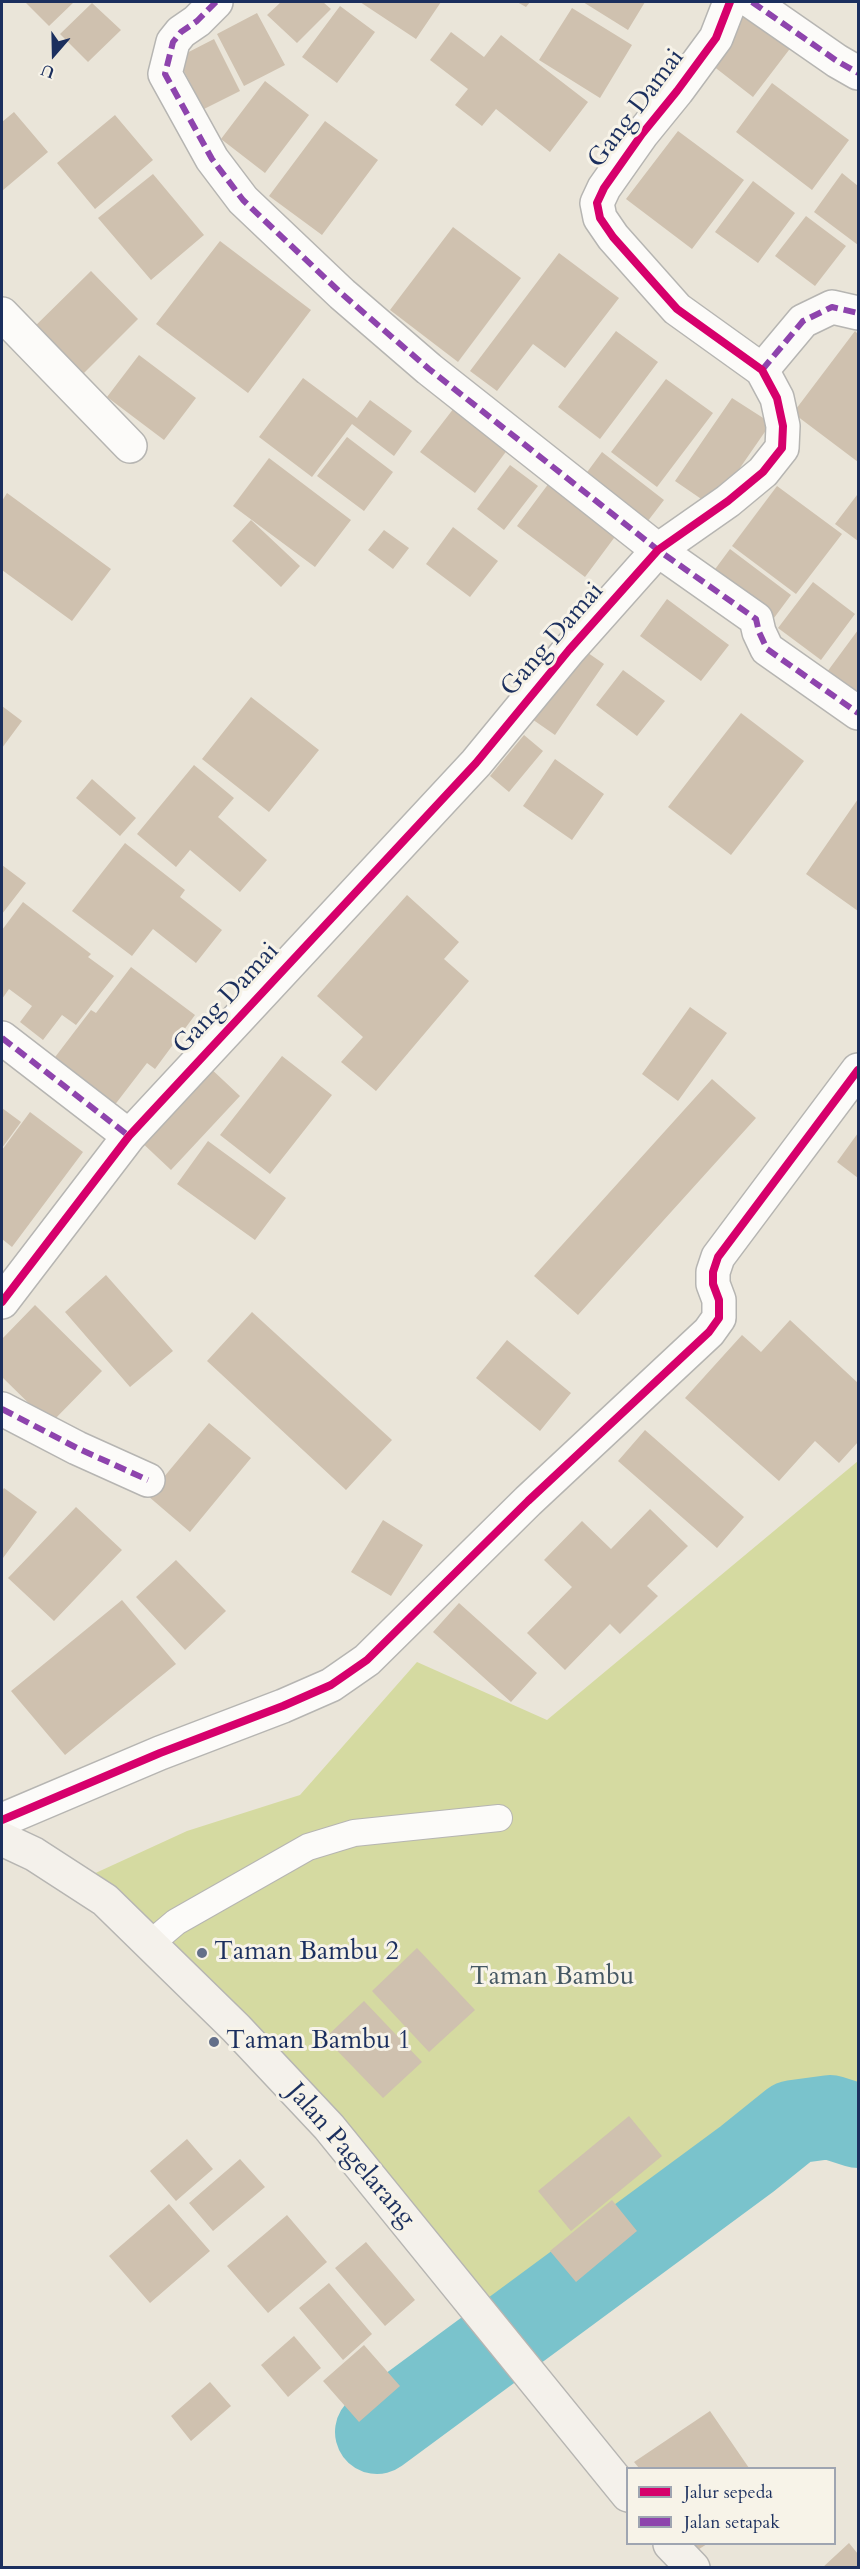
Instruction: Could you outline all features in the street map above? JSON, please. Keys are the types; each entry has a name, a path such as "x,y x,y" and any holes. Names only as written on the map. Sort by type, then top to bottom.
{"street":[{"path":"216,2 197,21 181,32 173,42 165,74 212,159 243,200 342,294 429,369 658,550 756,619 759,632 767,648 858,713"},
{"name":"Gang Damai","path":"2,1302 129,1136 476,764 569,650 658,550 728,501 763,472 782,448 783,426 777,398 762,370 677,309 613,237 600,218 597,203 604,188 642,134 716,38 730,2"},
{"path":"752,2 858,73"},
{"path":"762,370 803,321 832,307 858,313"},
{"path":"2,315 130,446"},
{"path":"2,1038 129,1136"},
{"path":"2,1820 160,1753 302,1698 331,1685 367,1660 528,1501 709,1332 719,1318 718,1300 713,1284 713,1272 718,1257 858,1070"},
{"path":"2,1409 77,1448 148,1480"},
{"name":"Jalan Pagelarang","path":"2,1839 34,1854 105,1900 236,2028 329,2127 626,2494"},
{"path":"671,2545 693,2568"}],"lane":[{"path":"150,1944 176,1922 308,1847 354,1833 499,1818"}],"green space":[{"name":"Taman Bambu","path":"858,1461 858,2093 831,2085 516,2339 89,1876 187,1831 300,1795 417,1662 547,1720"}],"building":[{"path":"25,2 74,2 49,26"},
{"path":"281,2 323,2 331,9 297,43 267,15"},
{"path":"360,2 441,2 416,39"},
{"path":"517,2 530,2 526,7"},
{"path":"583,2 645,2 628,30"},
{"path":"92,3 121,30 88,62 60,34"},
{"path":"340,6 375,32 337,83 302,57"},
{"path":"572,8 632,45 600,98 539,60"},
{"path":"745,12 792,46 753,97 708,62"},
{"path":"257,13 285,65 244,86 217,34"},
{"path":"451,32 484,57 501,35 588,102 550,152 496,109 482,126 455,105 468,89 430,60"},
{"path":"214,39 240,91 204,109 177,58"},
{"path":"265,81 309,115 265,173 221,139"},
{"path":"772,83 849,140 812,190 736,132"},
{"path":"14,112 48,152 2,191 2,122"},
{"path":"115,115 153,160 95,209 57,163"},
{"path":"325,121 378,160 322,235 269,196"},
{"path":"678,131 744,180 692,249 626,199"},
{"path":"842,173 858,186 858,245 814,212"},
{"path":"153,174 204,235 151,280 98,218"},
{"path":"753,181 795,213 758,263 715,232"},
{"path":"806,216 846,246 815,286 775,256"},
{"path":"453,227 521,278 458,362 390,310"},
{"path":"220,241 311,310 248,393 156,324"},
{"path":"559,253 619,298 565,368 533,344 497,391 470,371"},
{"path":"91,271 138,319 73,384 25,336"},
{"path":"616,331 658,362 600,439 558,407"},
{"path":"855,331 858,334 858,462 793,413"},
{"path":"139,355 196,398 164,440 107,397"},
{"path":"303,378 357,418 370,400 412,431 394,456 352,424 312,477 259,437"},
{"path":"666,379 713,413 657,487 611,452"},
{"path":"732,398 771,423 713,507 675,481"},
{"path":"454,408 508,449 475,493 420,452"},
{"path":"347,437 393,472 364,511 317,476"},
{"path":"602,452 664,500 644,526 582,479"},
{"path":"269,458 351,520 315,567 233,506"},
{"path":"510,465 538,486 504,530 477,509"},
{"path":"549,483 617,534 585,577 517,526"},
{"path":"777,486 842,534 796,594 732,546"},
{"path":"7,493 111,569 72,621 2,570 2,501"},
{"path":"858,496 858,541 835,524"},
{"path":"251,520 300,566 281,587 232,541"},
{"path":"453,527 498,561 470,597 426,564"},
{"path":"384,530 409,548 393,569 368,550"},
{"path":"730,549 791,595 771,622 710,576"},
{"path":"813,582 855,614 821,660 778,628"},
{"path":"667,599 729,645 701,681 640,636"},
{"path":"858,630 858,697 827,672"},
{"path":"578,646 604,664 555,735 529,717"},
{"path":"623,670 665,701 637,736 596,705"},
{"path":"251,697 319,750 269,812 202,759"},
{"path":"2,706 22,721 2,748"},
{"path":"741,713 804,761 731,855 668,807"},
{"path":"524,735 543,751 509,792 490,776"},
{"path":"555,759 604,794 572,840 523,806"},
{"path":"194,765 234,798 218,817 267,860 240,892 190,850 176,867 137,834"},
{"path":"92,779 136,818 120,836 76,798"},
{"path":"858,799 858,911 806,874"},
{"path":"125,843 185,890 180,897 222,930 196,963 153,929 132,956 72,911"},
{"path":"2,865 26,883 2,914"},
{"path":"407,895 459,942 444,959 469,981 376,1091 341,1062 363,1037 317,996"},
{"path":"23,902 91,954 88,957 114,976 76,1025 62,1015 43,1040 20,1022 32,1006 9,989 2,999 2,930"},
{"path":"131,967 195,1015 155,1069 147,1063 107,1115 46,1069 91,1010 96,1013"},
{"path":"690,1007 727,1033 678,1101 642,1074"},
{"path":"282,1056 332,1095 270,1174 220,1135"},
{"path":"207,1065 240,1096 171,1170 137,1138"},
{"path":"712,1079 756,1118 578,1315 534,1276"},
{"path":"2,1108 21,1122 2,1148"},
{"path":"30,1112 83,1152 12,1247 2,1239 2,1150"},
{"path":"858,1133 858,1178 837,1162"},
{"path":"208,1141 286,1198 255,1240 177,1184"},
{"path":"106,1275 173,1351 130,1387 65,1312"},
{"path":"35,1305 102,1371 50,1424 2,1377 2,1339"},
{"path":"252,1312 392,1440 346,1490 207,1361"},
{"path":"790,1320 858,1383 858,1442 839,1463 815,1441 779,1481 685,1398 742,1335 761,1352"},
{"path":"507,1340 571,1393 540,1431 476,1378"},
{"path":"209,1423 251,1458 190,1532 148,1496"},
{"path":"645,1430 744,1517 717,1548 618,1461"},
{"path":"4,1488 37,1512 3,1558 2,1491"},
{"path":"76,1507 122,1550 54,1621 8,1578"},
{"path":"650,1509 688,1546 647,1586 658,1596 620,1634 610,1624 565,1670 527,1633 572,1587 544,1560 582,1521 611,1549"},
{"path":"383,1520 423,1545 391,1596 351,1572"},
{"path":"176,1560 226,1611 185,1650 136,1597"},
{"path":"122,1600 176,1664 65,1755 11,1691"},
{"path":"459,1603 537,1673 511,1702 433,1632"},
{"path":"417,1948 475,2010 429,2052 372,1991"},
{"path":"364,2001 422,2062 383,2098 325,2038"},
{"path":"629,2116 662,2156 571,2231 538,2191"},
{"path":"187,2139 213,2169 176,2201 150,2171"},
{"path":"240,2159 265,2187 213,2231 189,2203"},
{"path":"612,2200 637,2231 576,2282 550,2251"},
{"path":"169,2204 210,2251 150,2303 109,2256"},
{"path":"287,2215 327,2262 268,2313 227,2266"},
{"path":"366,2242 415,2300 385,2326 335,2268"},
{"path":"329,2283 372,2334 343,2360 299,2308"},
{"path":"294,2336 321,2368 288,2397 261,2365"},
{"path":"364,2345 400,2386 359,2422 323,2381"},
{"path":"210,2382 231,2406 191,2441 171,2416"},
{"path":"710,2411 748,2467 638,2467 634,2462"},
{"path":"849,2543 858,2554 858,2568 822,2568"},
{"path":"692,2545 705,2545 696,2551"}],"waterway":[{"path":"377,2432 747,2159 793,2122 830,2117 858,2126"}],"marked path":[{"path":"216,2 197,21 181,32 173,42 165,74 212,159 243,200 342,294 429,369 658,550 756,619 767,649 858,713"},
{"path":"752,2 858,73"},
{"path":"762,370 803,321 832,307 858,313"},
{"path":"2,1038 129,1136"},
{"path":"2,1409 77,1448 148,1480"}],"cycle path":[{"path":"2,1302 129,1136 476,763 569,650 658,550 728,501 763,472 782,448 783,426 777,398 762,370 677,309 613,237 600,218 597,203 604,188 642,134 716,38 730,2"},
{"path":"2,1820 160,1753 331,1685 367,1660 528,1501 709,1332 719,1318 719,1300 713,1284 713,1272 718,1257 858,1070"}],"place":[{"name":"Taman Bambu 2","path":"202,1953"},
{"name":"Taman Bambu 1","path":"214,2042"}]}
